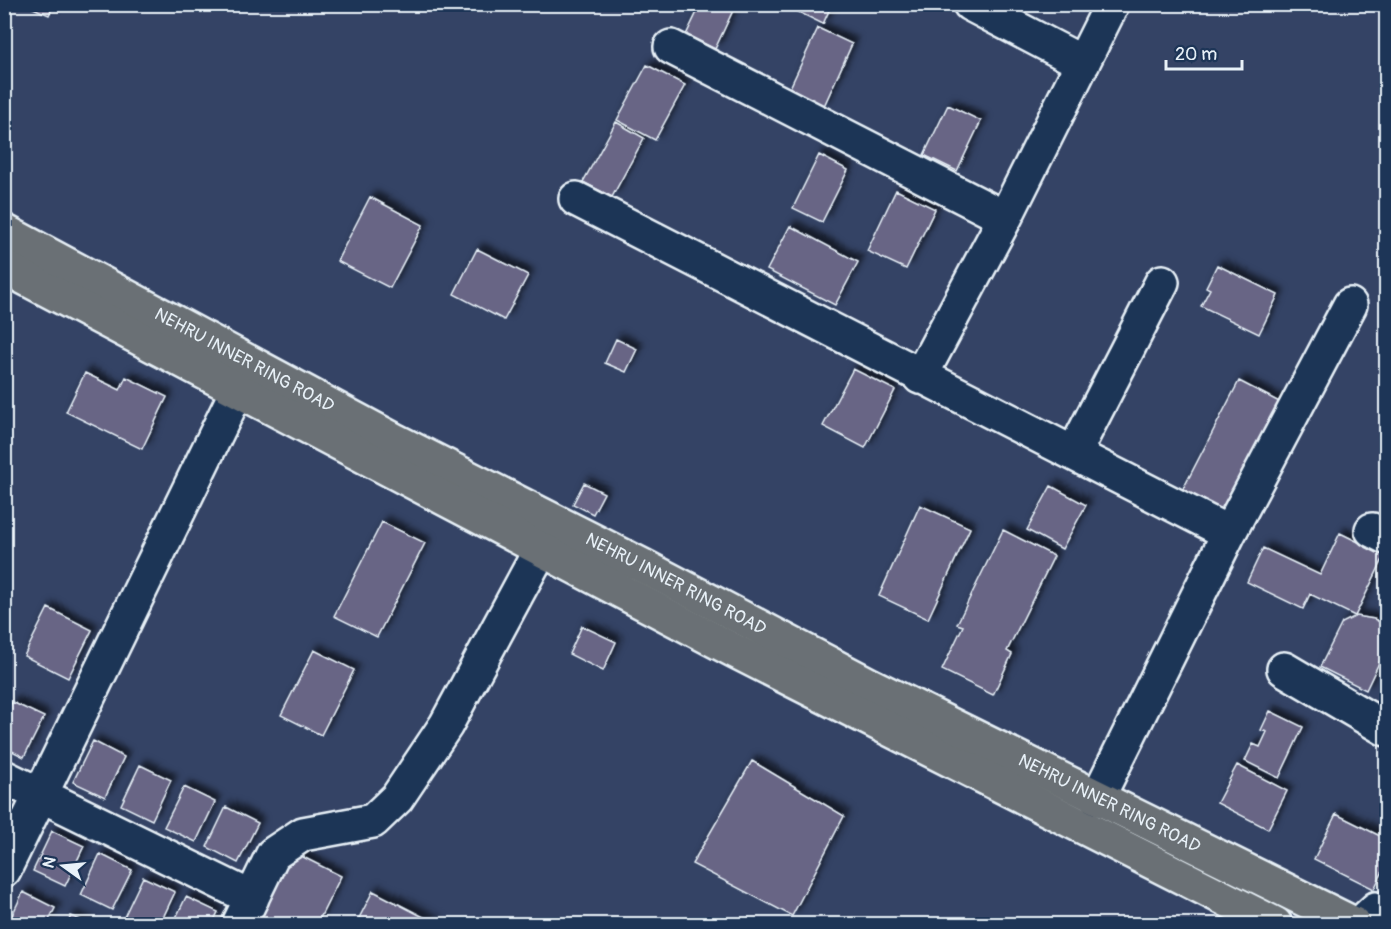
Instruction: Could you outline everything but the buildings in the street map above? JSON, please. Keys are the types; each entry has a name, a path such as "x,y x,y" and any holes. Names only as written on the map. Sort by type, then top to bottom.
{"main road":[{"name":"NEHRU INNER RING ROAD","path":"4,231 396,441 1097,799 1354,924"},
{"name":"NEHRU INNER RING ROAD","path":"4,267 735,651 1275,924"},
{"path":"1221,897 1237,867"}],"street":[{"path":"970,4 1083,63"},
{"path":"920,377 1005,218 1112,4"},
{"path":"671,48 1005,218"},
{"path":"576,199 920,377 1229,533"},
{"path":"1074,453 1162,282"},
{"path":"1097,799 1229,533 1350,305"},
{"path":"4,870 43,795 237,391"},
{"path":"4,777 43,795 245,911 273,854 303,834 374,820 397,798 446,725 542,549"},
{"path":"1284,669 1386,729"},
{"path":"1360,924 1376,909 1386,912"},
{"path":"1383,924 1386,918"}]}
